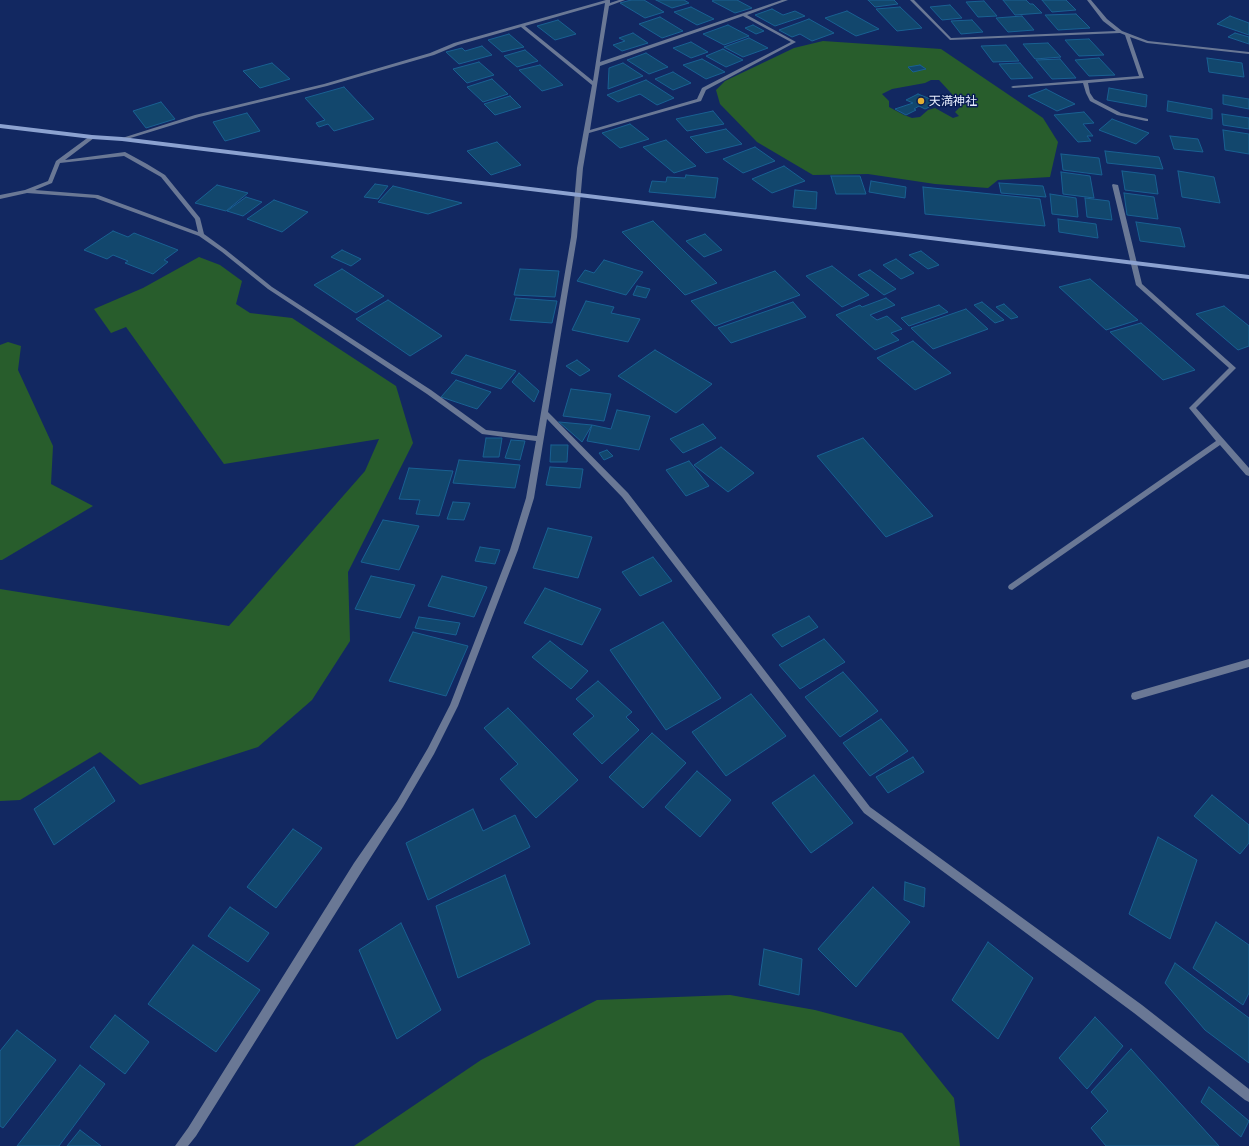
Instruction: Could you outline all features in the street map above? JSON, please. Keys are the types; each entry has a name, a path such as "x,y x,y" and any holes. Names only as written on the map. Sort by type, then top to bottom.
{"street":[{"path":"122,139 197,116 325,85 432,54 456,44 608,2 623,0"},
{"path":"597,65 786,0"},
{"path":"912,0 950,40 1120,32"},
{"path":"1090,0 1104,20 1120,32 1147,42 1249,53"},
{"path":"181,1146 192,1132 400,804 431,751 454,706 514,550 530,498 574,237 580,168 608,2"},
{"path":"587,132 699,100 704,89 794,42 744,15"},
{"path":"522,26 595,85"},
{"path":"1013,86 1142,78 1127,35"},
{"path":"1085,81 1088,93 1092,100 1119,114 1146,120"},
{"path":"0,126 122,139 577,196 1249,277"},
{"path":"0,198 27,191 50,182 58,162 92,137"},
{"path":"58,162 125,154 163,176 198,219 201,235"},
{"path":"1115,185 1139,285 1233,368 1192,408 1249,473"},
{"path":"27,191 96,196 201,235 224,251 270,288 429,392 484,432 540,439"},
{"path":"544,412 625,495 867,810 1131,1004 1249,1096"},
{"path":"1012,587 1221,441"},
{"path":"1135,696 1249,663"}],"green space":[{"path":"823,41 941,49 1043,118 1058,142 1050,177 998,180 988,188 935,184 868,174 813,175 757,142 720,104 716,90 725,81 794,48","holes":["931,80 939,80 962,105 955,112 959,116 953,118 935,108 928,110 920,117 912,118 889,107 889,101 882,94 892,89 925,83"]},
{"path":"199,257 220,265 242,281 236,304 250,313 292,318 396,386 413,443 348,572 350,641 312,700 258,747 140,785 100,752 20,800 0,801 0,589 229,626 365,471 379,439 224,464 126,327 111,333 94,309 143,288"},
{"path":"8,342 21,346 18,370 53,446 51,484 93,506 0,560 0,345"},
{"path":"730,995 815,1010 902,1033 954,1098 960,1146 354,1146 481,1060 597,1000"}],"building":[{"path":"631,0 644,0 664,12 645,18 620,3"},
{"path":"656,0 684,0 689,3 672,8"},
{"path":"737,0 752,8 735,13 712,1"},
{"path":"868,0 894,0 898,4 875,7"},
{"path":"1003,0 1026,0 1030,4 1033,4 1042,13 1015,15"},
{"path":"1042,0 1066,0 1076,10 1052,12"},
{"path":"984,1 997,16 978,17 966,2"},
{"path":"950,5 962,18 942,20 930,7"},
{"path":"691,7 714,19 697,25 674,12"},
{"path":"900,7 922,28 897,31 876,9"},
{"path":"772,9 783,15 795,11 805,16 775,26 755,15"},
{"path":"847,11 879,29 856,36 825,18"},
{"path":"1076,14 1090,28 1058,30 1045,15"},
{"path":"1022,16 1034,30 1008,32 996,18"},
{"path":"1230,16 1249,23 1249,35 1217,24"},
{"path":"660,17 683,31 662,38 639,24"},
{"path":"809,19 834,33 812,41 800,34 792,37 779,30"},
{"path":"558,20 576,34 555,40 537,26"},
{"path":"972,20 983,32 961,34 951,21"},
{"path":"728,25 749,36 724,45 703,34"},
{"path":"753,25 764,31 756,34 745,28"},
{"path":"633,33 648,43 622,51 613,45 625,41 619,38"},
{"path":"1235,33 1249,37 1249,44 1228,37"},
{"path":"509,34 524,47 502,52 488,40"},
{"path":"749,38 768,48 743,57 724,47"},
{"path":"1089,39 1104,55 1079,56 1065,40"},
{"path":"691,42 708,52 691,58 673,48"},
{"path":"1048,43 1061,57 1035,59 1023,44"},
{"path":"1006,45 1019,61 993,62 981,46"},
{"path":"482,46 492,55 459,64 446,52 462,48 465,51"},
{"path":"723,49 743,60 726,67 706,56"},
{"path":"525,50 538,61 517,67 504,56"},
{"path":"646,53 668,67 649,74 627,60"},
{"path":"1099,58 1115,75 1089,76 1075,60"},
{"path":"1207,58 1242,63 1244,77 1209,72"},
{"path":"702,59 725,72 706,79 683,65"},
{"path":"1060,59 1076,78 1052,79 1036,60"},
{"path":"479,62 494,75 467,83 453,69"},
{"path":"272,63 290,79 260,88 243,71"},
{"path":"623,63 643,76 608,89 609,68"},
{"path":"1020,63 1033,78 1011,79 999,64"},
{"path":"540,65 563,85 542,91 519,70"},
{"path":"920,65 926,69 913,72 908,67"},
{"path":"673,72 691,83 673,90 655,79"},
{"path":"492,79 508,94 483,102 467,87"},
{"path":"646,80 674,98 657,105 640,94 618,102 607,95"},
{"path":"344,87 374,119 334,131 328,124 319,127 316,123 325,120 305,98"},
{"path":"1109,88 1147,95 1146,107 1107,100"},
{"path":"1046,89 1075,104 1057,111 1028,96"},
{"path":"918,94 933,100 931,101 936,104 925,109 919,106 914,109 916,110 906,115 895,109 913,103 906,100"},
{"path":"1223,95 1249,99 1249,109 1223,104"},
{"path":"510,96 521,107 495,115 484,104"},
{"path":"1168,101 1212,109 1212,119 1167,111"},
{"path":"161,102 175,119 146,128 133,111"},
{"path":"713,111 724,124 687,131 676,119"},
{"path":"1084,112 1094,123 1083,124 1093,136 1087,136 1091,141 1078,142 1054,115"},
{"path":"247,113 260,131 225,141 213,122"},
{"path":"1222,114 1249,118 1249,129 1223,125"},
{"path":"1112,119 1149,133 1136,144 1099,130"},
{"path":"630,124 649,139 620,148 602,133"},
{"path":"726,129 742,144 706,153 690,137"},
{"path":"1223,130 1249,134 1249,154 1225,150"},
{"path":"1170,136 1198,139 1203,152 1174,149"},
{"path":"666,140 696,166 674,173 643,147"},
{"path":"497,142 521,165 491,175 467,151"},
{"path":"755,147 775,161 743,173 723,159"},
{"path":"1105,151 1159,157 1163,169 1107,163"},
{"path":"1061,154 1099,158 1102,175 1063,170"},
{"path":"784,166 805,181 772,193 752,179"},
{"path":"1122,171 1155,175 1158,194 1125,190"},
{"path":"1178,171 1214,177 1220,203 1182,197"},
{"path":"1061,172 1090,176 1094,198 1063,194"},
{"path":"686,175 718,178 715,198 649,192 652,181 666,182 667,177 685,178"},
{"path":"831,176 860,176 866,194 836,194"},
{"path":"871,181 906,187 905,198 869,192"},
{"path":"999,183 1043,186 1046,197 1001,193"},
{"path":"375,184 388,186 378,199 364,197"},
{"path":"217,185 248,193 226,211 195,203"},
{"path":"393,186 462,203 428,214 378,202"},
{"path":"923,187 1040,199 1045,226 925,214"},
{"path":"795,190 817,192 816,209 793,207"},
{"path":"1124,193 1154,197 1158,219 1127,215"},
{"path":"1050,194 1076,198 1078,217 1052,214"},
{"path":"246,197 262,202 243,216 227,211"},
{"path":"1085,198 1109,201 1112,220 1087,217"},
{"path":"274,200 308,212 282,232 247,219"},
{"path":"1058,219 1096,224 1098,238 1059,232"},
{"path":"653,221 717,283 685,295 622,232"},
{"path":"1136,222 1180,228 1185,247 1140,241"},
{"path":"113,231 128,237 134,233 178,250 164,260 168,262 153,274 125,263 128,261 113,255 107,259 84,250"},
{"path":"705,234 722,250 704,257 686,241"},
{"path":"342,250 361,259 351,266 331,257"},
{"path":"921,251 939,265 928,269 909,255"},
{"path":"896,259 914,273 901,279 883,265"},
{"path":"604,260 643,272 626,295 577,281 585,270 594,273"},
{"path":"832,266 869,295 842,307 806,276"},
{"path":"342,269 384,296 356,313 314,285"},
{"path":"520,269 559,271 555,297 514,295"},
{"path":"870,270 896,289 884,295 858,275"},
{"path":"775,271 800,295 715,326 691,301"},
{"path":"1090,279 1138,320 1106,330 1059,287"},
{"path":"637,286 650,289 646,298 633,295"},
{"path":"516,298 557,301 552,323 510,320"},
{"path":"886,298 895,305 870,315 877,320 887,316 902,329 891,333 899,340 875,350 836,315 860,305 862,307"},
{"path":"388,300 442,336 410,356 356,319"},
{"path":"586,301 614,307 611,313 640,319 628,342 572,330"},
{"path":"793,302 806,317 731,343 718,328"},
{"path":"982,302 1004,320 995,323 974,305"},
{"path":"1004,304 1018,317 1011,319 996,307"},
{"path":"939,305 948,312 909,326 901,318"},
{"path":"1224,306 1249,326 1249,346 1238,350 1196,314"},
{"path":"966,309 988,329 933,349 911,328"},
{"path":"1141,323 1195,370 1163,380 1110,332"},
{"path":"913,341 951,373 915,390 877,358"},
{"path":"655,350 712,384 676,413 618,376"},
{"path":"466,355 516,371 501,389 451,373"},
{"path":"577,360 590,370 580,376 566,366"},
{"path":"519,373 539,391 534,402 512,382"},
{"path":"456,380 491,392 477,409 441,397"},
{"path":"571,389 611,394 604,421 563,416"},
{"path":"617,410 650,416 639,450 587,441 592,425 611,429"},
{"path":"559,422 592,425 582,442"},
{"path":"703,424 716,438 683,453 670,439"},
{"path":"486,438 502,438 499,457 483,457"},
{"path":"863,438 933,516 886,537 817,456"},
{"path":"511,440 525,441 520,460 505,458"},
{"path":"551,445 568,445 567,462 550,462"},
{"path":"721,447 754,473 728,492 694,465"},
{"path":"607,450 613,456 604,460 599,453"},
{"path":"459,460 520,465 515,488 453,483"},
{"path":"689,461 709,486 686,496 666,470"},
{"path":"550,467 583,469 580,488 546,485"},
{"path":"409,468 453,471 439,516 416,514 420,500 399,499"},
{"path":"453,502 470,503 464,520 447,519"},
{"path":"383,520 419,526 399,570 361,562"},
{"path":"548,528 592,537 578,578 533,568"},
{"path":"480,547 500,550 495,564 475,561"},
{"path":"653,557 672,581 640,596 622,572"},
{"path":"371,576 415,585 400,618 355,609"},
{"path":"442,576 487,587 474,617 428,606"},
{"path":"545,588 601,609 582,645 524,623"},
{"path":"809,616 818,627 782,647 772,635"},
{"path":"419,617 460,623 456,635 415,628"},
{"path":"663,622 721,698 666,730 610,650"},
{"path":"413,632 468,646 446,696 389,681"},
{"path":"824,639 845,662 800,689 779,665"},
{"path":"550,641 588,671 571,689 532,657"},
{"path":"843,672 878,711 840,737 805,697"},
{"path":"598,681 632,712 626,717 639,730 602,764 573,734 594,716 576,699"},
{"path":"751,694 786,736 726,776 692,732"},
{"path":"508,708 578,780 536,818 500,779 518,764 484,728"},
{"path":"881,719 908,751 870,776 843,743"},
{"path":"652,733 686,763 643,808 609,777"},
{"path":"913,757 924,772 888,793 876,777"},
{"path":"94,767 115,801 54,845 34,809"},
{"path":"697,771 731,800 700,837 665,807"},
{"path":"814,775 853,823 811,853 772,803"},
{"path":"1212,795 1249,825 1249,843 1240,854 1194,816"},
{"path":"473,809 483,831 515,815 530,847 428,900 406,843"},
{"path":"293,829 322,848 276,908 247,887"},
{"path":"1158,837 1197,860 1170,939 1129,914"},
{"path":"505,875 530,944 458,978 436,906"},
{"path":"905,882 925,888 924,907 904,900"},
{"path":"873,887 910,922 856,987 818,949"},
{"path":"230,907 269,933 248,962 208,936"},
{"path":"1216,922 1249,945 1249,993 1243,1005 1193,968"},
{"path":"401,923 441,1010 397,1039 359,950"},
{"path":"988,942 1033,978 998,1039 952,1000"},
{"path":"193,945 260,990 216,1052 148,1004"},
{"path":"764,949 802,959 799,995 759,985"},
{"path":"1175,963 1249,1018 1249,1063 1205,1030 1165,983"},
{"path":"115,1015 149,1042 125,1074 90,1047"},
{"path":"1095,1017 1123,1046 1087,1089 1059,1058"},
{"path":"17,1030 56,1060 3,1128 0,1126 0,1051"},
{"path":"1131,1049 1219,1146 1106,1146 1091,1128 1108,1111 1091,1092"},
{"path":"80,1065 105,1084 59,1146 17,1146"},
{"path":"1209,1087 1249,1121 1241,1137 1201,1102"},
{"path":"80,1130 101,1146 67,1146"}],"place":[{"name":"天満神社","path":"921,101"}]}
